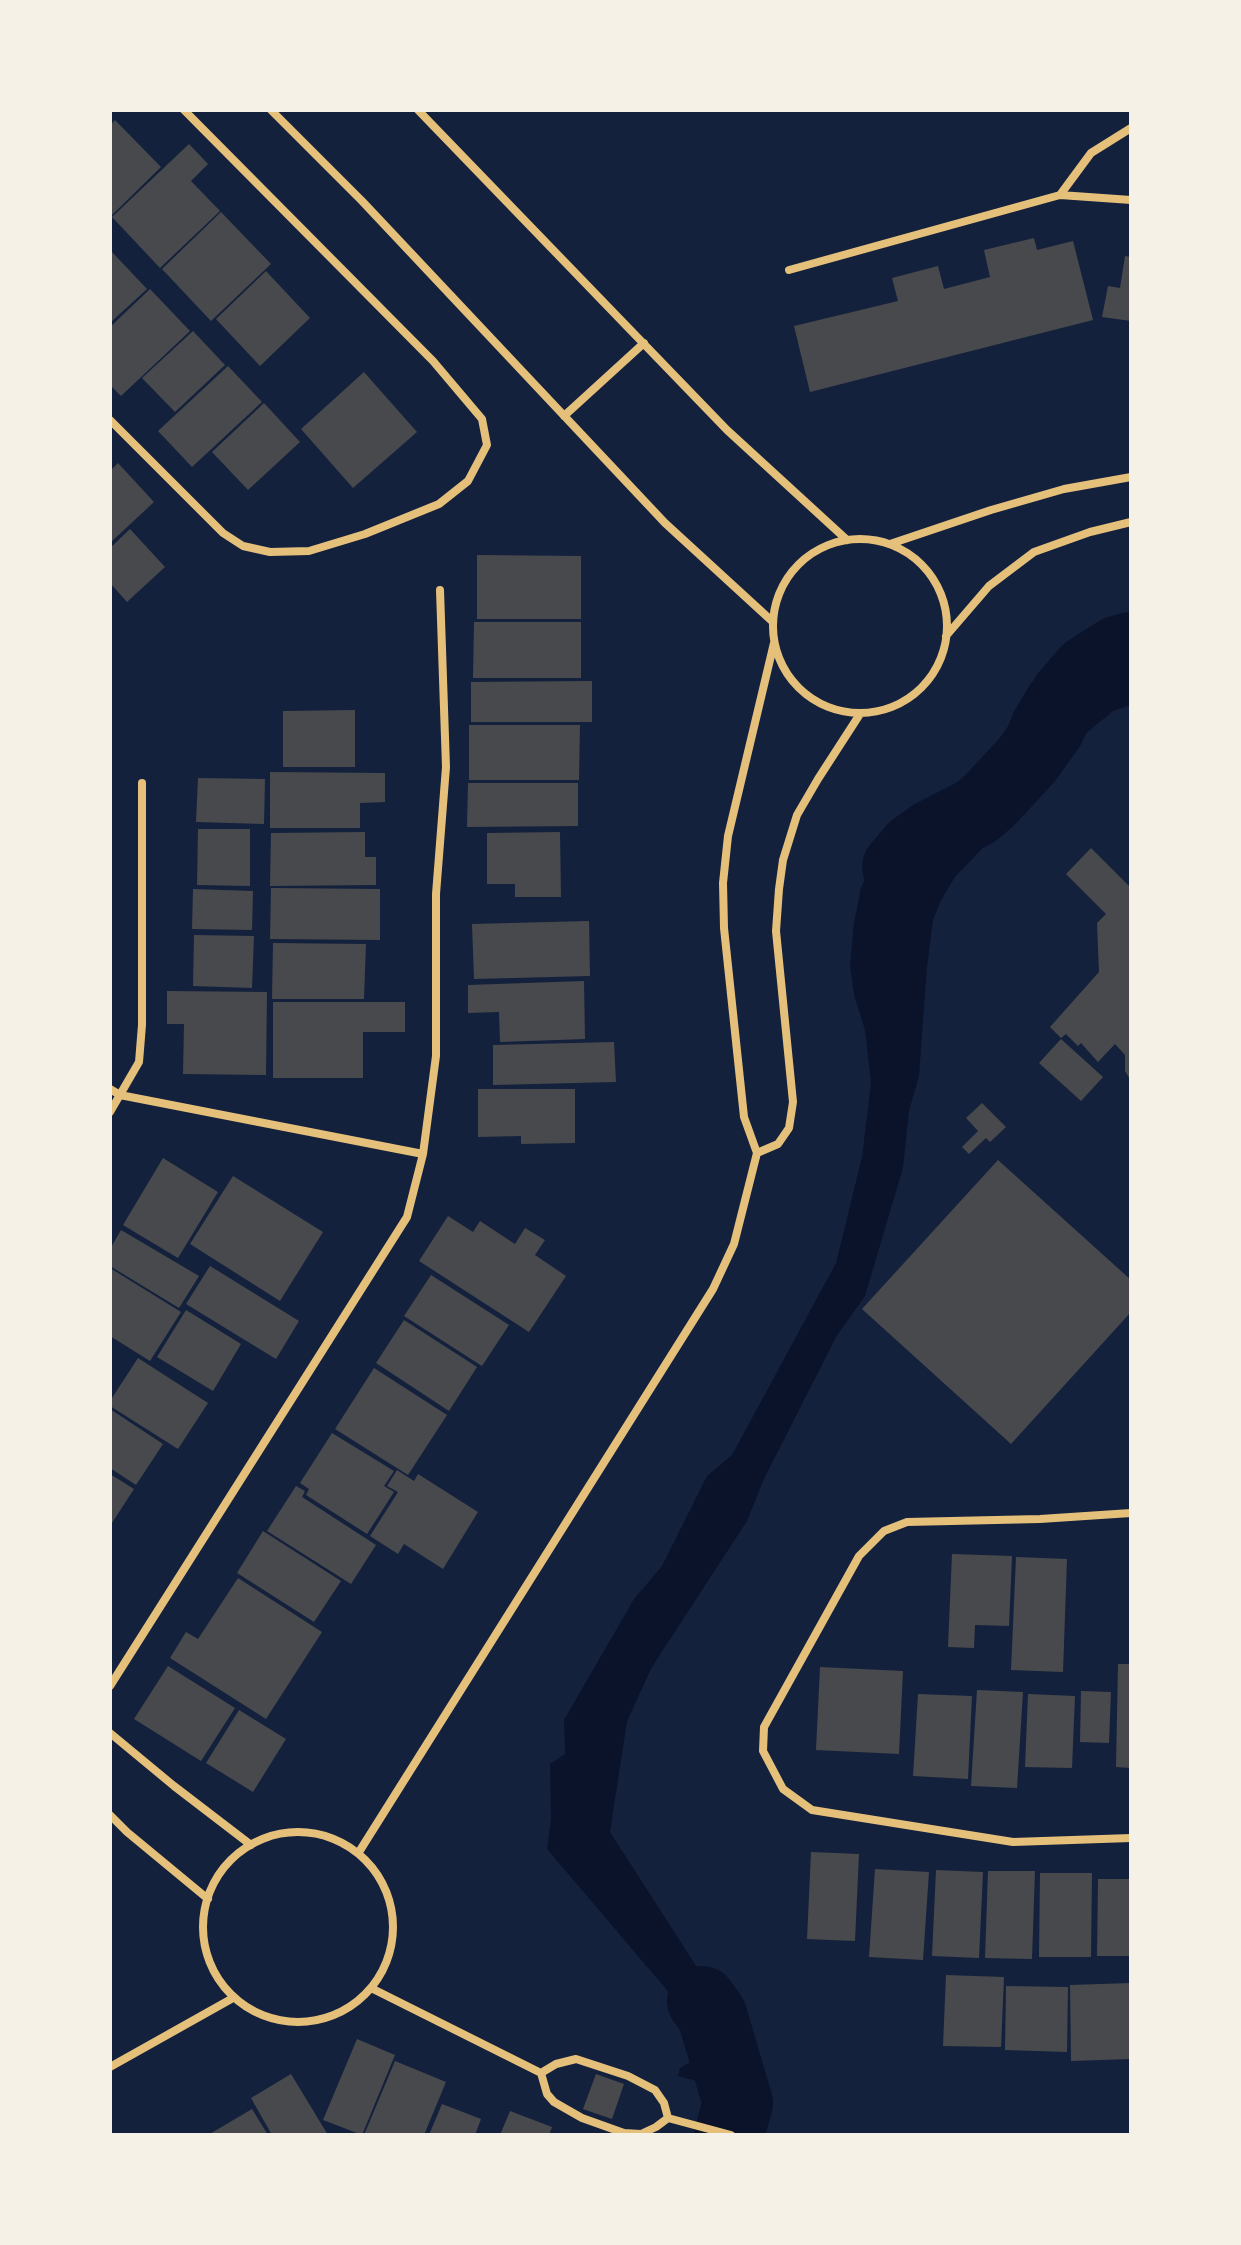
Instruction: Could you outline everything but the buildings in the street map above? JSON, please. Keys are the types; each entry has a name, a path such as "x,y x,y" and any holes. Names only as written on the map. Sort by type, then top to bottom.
{"street":[{"path":"110,420 223,533 243,546 270,552 309,551 365,534 439,504 468,481 487,445 482,419 433,361 184,110"},
{"path":"271,110 362,201 665,523 773,622"},
{"path":"418,110 727,430 847,540"},
{"path":"1060,195 1091,153 1131,128"},
{"path":"789,270 1060,195 1131,200"},
{"path":"564,416 644,343"},
{"path":"890,544 1050,493 1131,477"},
{"path":"946,636 989,586 1034,552 1090,532 1131,522"},
{"path":"359,1852 713,1289 734,1244 757,1153 744,1117 724,928 723,883 728,836 774,643 773,622 777,599 788,577 804,559 824,547 847,540 869,539 890,544 915,558 935,580 945,607 946,636 942,657 932,675 918,691 901,703 880,711 860,714 836,711 814,701 795,685 782,666 774,643"},
{"path":"110,1686 407,1217 423,1154 436,1056 436,894 446,767 440,590"},
{"path":"757,1153 778,1144 789,1128 793,1102 776,931 783,860 797,815 860,714"},
{"path":"110,1112 139,1062 142,1025 142,783"},
{"path":"110,1089 120,1095 423,1154"},
{"path":"1131,1513 907,1522 884,1531 859,1556 764,1727 763,1751 783,1789 812,1810 1013,1842 1131,1838"},
{"path":"110,1733 251,1845"},
{"path":"110,1815 208,1899"},
{"path":"298,1831 330,1837 359,1852 379,1876 390,1903 393,1933 387,1962 371,1988 349,2008 321,2020 290,2023 261,2016 233,1998 213,1973 203,1942 204,1909 215,1879 237,1853 251,1845 266,1838 298,1831"},
{"path":"371,1988 541,2073 547,2094 561,2107 582,2118 624,2133 641,2134 668,2118"},
{"path":"110,2067 233,1998"},
{"path":"541,2073 556,2064 576,2059 628,2076 655,2090 664,2103 668,2118"},
{"path":"668,2118 731,2135"}],"water":[{"path":"1131,620 1131,705 1113,711 1084,735 1046,777 1004,738 1013,713 1031,683 1061,655 1112,623"},
{"path":"954,792 998,832 955,877 933,920 919,1076 909,1111 903,1168 865,1296 836,1337 764,1479 747,1521 652,1667 627,1721 610,1832 738,2025 756,2065 754,2096 678,2076 680,2068 705,2054 700,2029 547,1849 551,1819 550,1764 565,1754 564,1720 634,1599 662,1566 707,1476 732,1455 836,1263 862,1157 871,1083 865,1030 854,995 850,966 861,888 874,858 895,833 938,799"}],"waterway":[{"path":"897,867 913,848 931,835 976,812 990,800 1027,760 1050,728 1066,694 1087,670 1117,651 1131,647"},
{"path":"702,2001 712,2015 738,2103 729,2135"}]}
